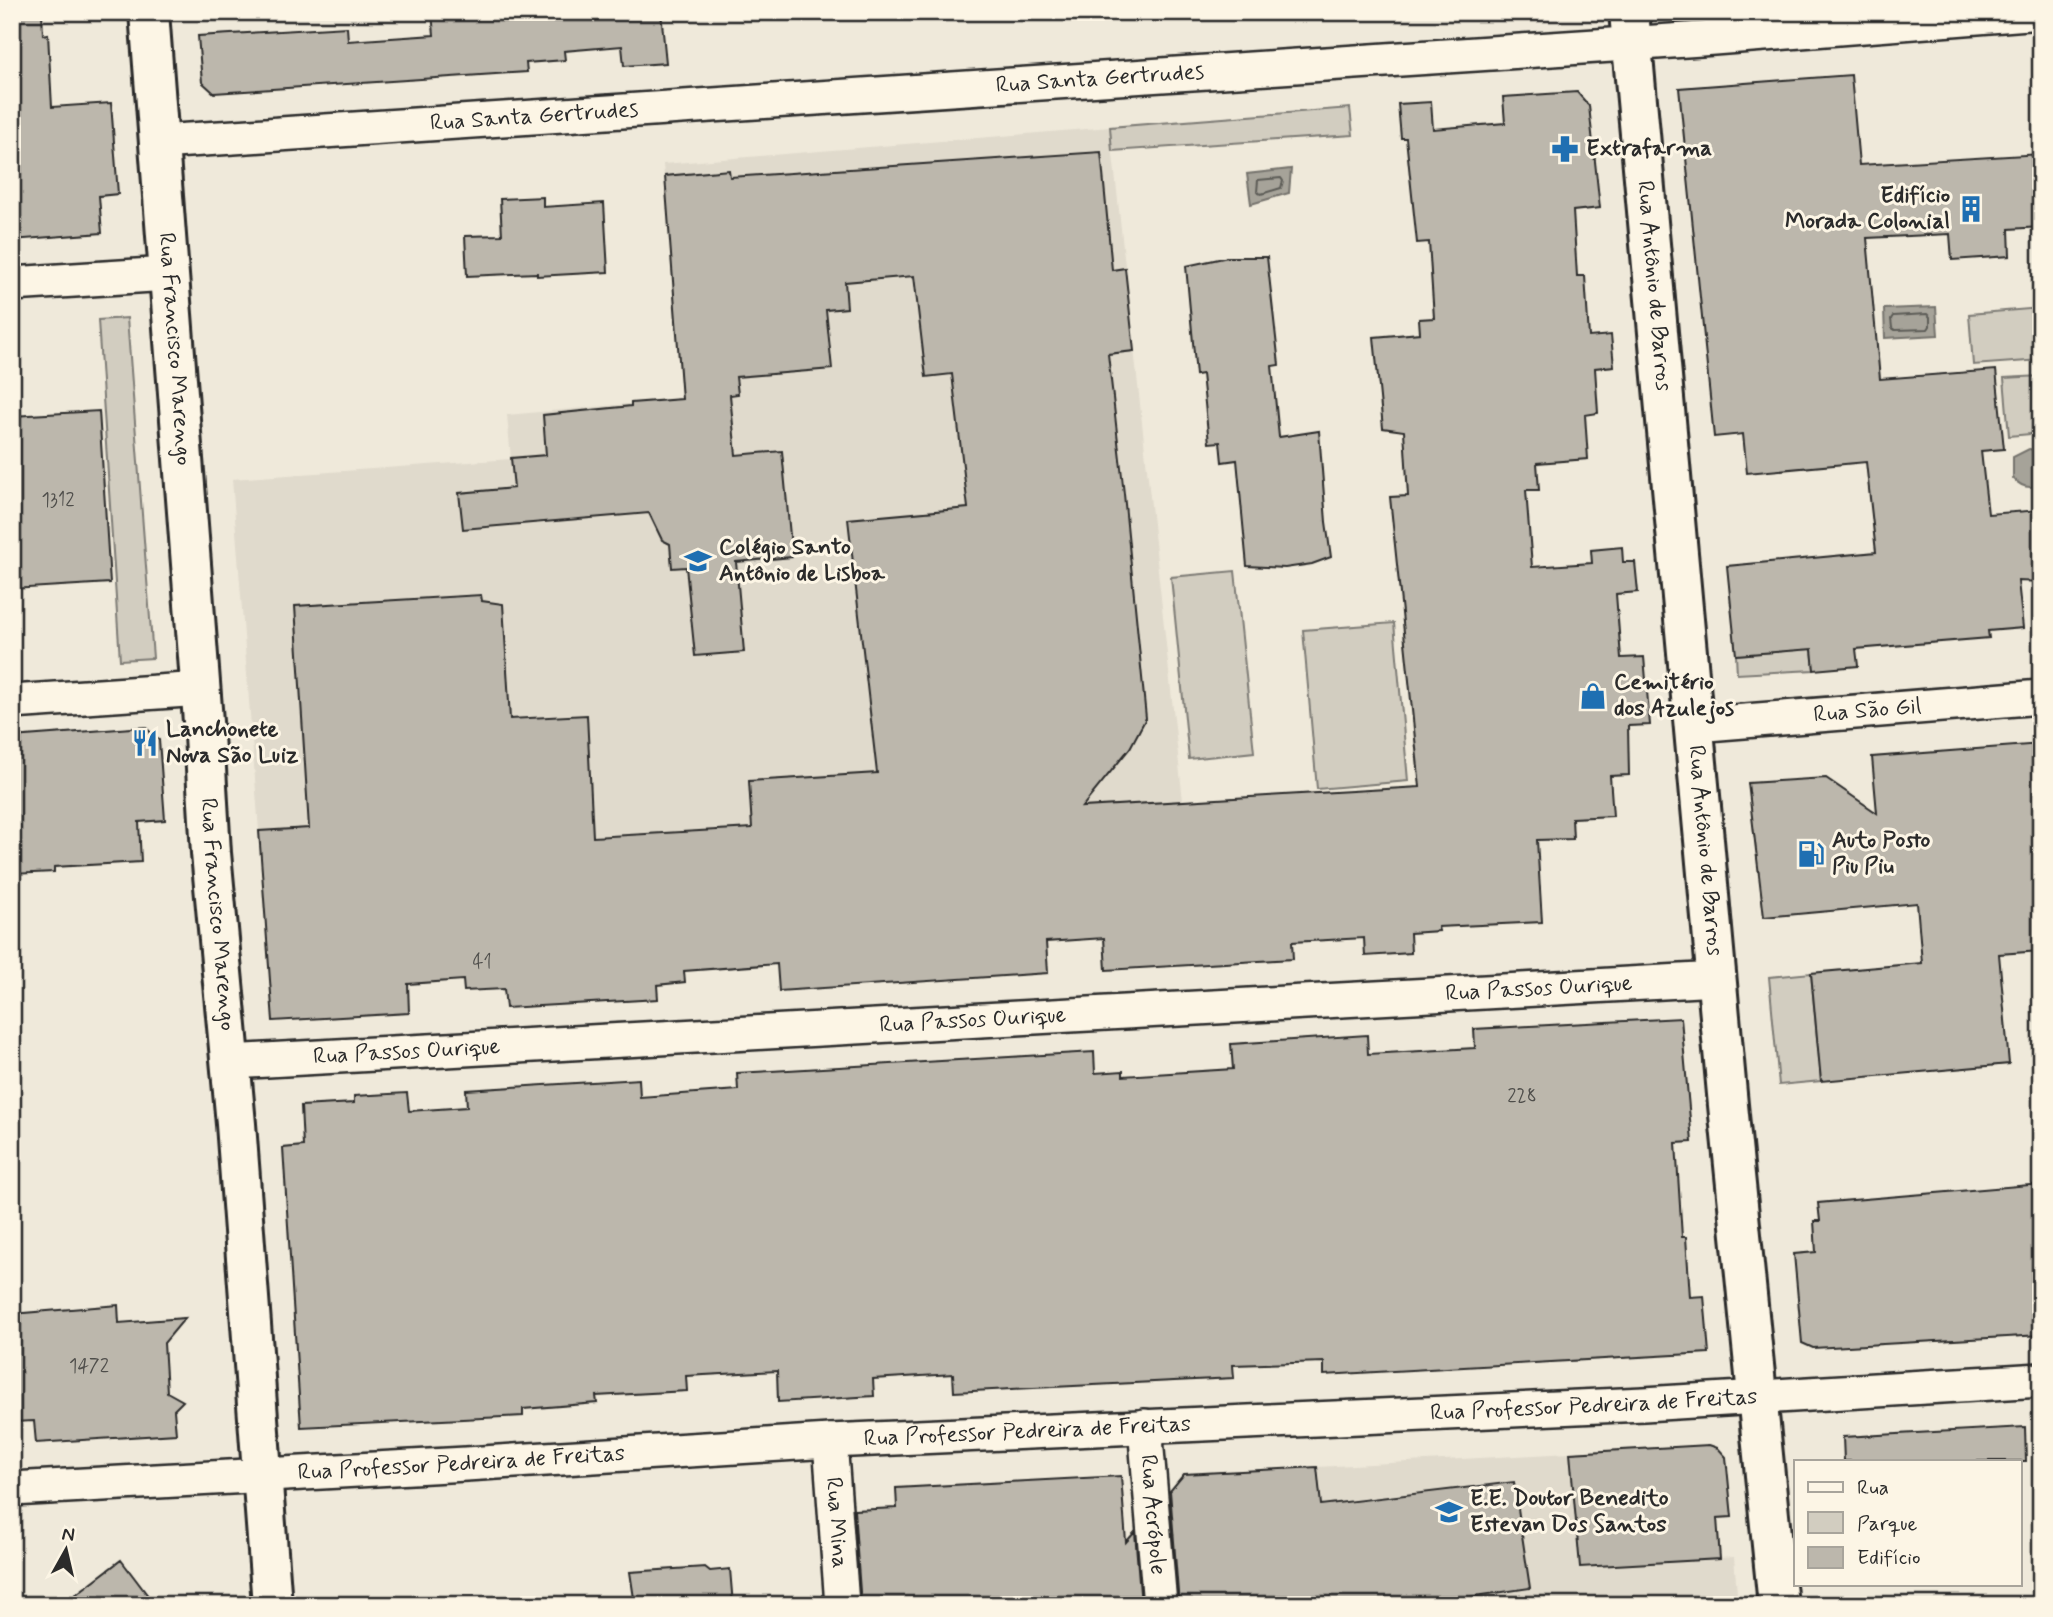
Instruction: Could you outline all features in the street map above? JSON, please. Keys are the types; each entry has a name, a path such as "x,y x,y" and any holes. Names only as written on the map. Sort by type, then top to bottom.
{"street":[{"name":"Rua Francisco Marengo","path":"149,12 211,853 272,1605"},
{"name":"Rua Santa Gertrudes","path":"159,142 1630,28 2041,12"},
{"name":"Rua Antônio de Barros","path":"1630,28 1717,979 1778,1605"},
{"path":"12,284 168,274"},
{"path":"12,702 201,689"},
{"name":"Rua São Gil","path":"1695,726 2041,696"},
{"name":"Rua Passos Ourique","path":"230,1062 1717,979"},
{"name":"Rua Professor Pedreira de Freitas","path":"12,1489 830,1441 1757,1397 2041,1380"},
{"name":"Rua Acrópole","path":"1146,1426 1160,1605"},
{"name":"Rua Mina","path":"830,1441 842,1605"}],"shaded area":[{"name":"Colégio Santo Antônio de Lisboa","path":"1110,127 1183,801 261,857 232,479 511,459 507,415 682,399 663,164"},
{"name":"E.E. Doutor Benedito Estevan Dos Santos","path":"1570,1453 1581,1567 1734,1557 1738,1605 1332,1605 1317,1467"}],"green space":[{"path":"1350,108 1353,135 1112,151 1110,127"},
{"path":"2041,308 2041,360 1973,365 1969,314"},
{"path":"127,318 153,658 120,660 98,320"},
{"path":"2041,376 2041,433 2009,436 2004,378"},
{"path":"1235,571 1254,752 1189,759 1171,577"},
{"path":"1394,623 1408,781 1317,789 1303,630"},
{"path":"1812,649 1814,670 1737,674 1736,655"},
{"path":"1811,973 1821,1081 1779,1085 1769,977"}],"water":[{"path":"1291,169 1289,193 1251,204 1247,174"},
{"path":"1936,307 1938,335 1885,338 1884,309"},
{"path":"2029,449 2041,451 2041,484 2029,487 2019,484 2013,478 2013,457"}],"building":[{"path":"12,12 42,12 43,35 48,34 52,107 111,103 118,194 99,196 102,233 12,240"},
{"path":"432,12 661,12 666,63 624,66 622,46 564,51 565,60 526,63 527,72 214,93 202,82 198,36 347,27 348,41 434,35"},
{"path":"1851,75 1859,165 2041,154 2041,227 2009,229 2010,256 1952,260 1950,234 1867,238 1880,379 1996,370 2004,449 1981,451 1988,514 2041,510 2041,582 2018,581 2023,628 1988,631 1989,638 1856,649 1858,666 1814,670 1812,649 1736,655 1727,566 1876,552 1866,462 1747,473 1743,434 1714,437 1679,88"},
{"path":"1577,92 1589,106 1600,208 1573,211 1577,276 1585,276 1589,337 1611,335 1614,366 1595,368 1598,413 1585,415 1588,459 1537,463 1539,490 1526,490 1532,567 1592,563 1591,550 1622,547 1623,562 1635,562 1638,592 1616,594 1621,658 1644,657 1650,725 1628,726 1629,775 1610,776 1613,816 1572,818 1573,839 1537,840 1542,922 1438,927 1439,931 1410,933 1411,953 1365,956 1364,938 1292,942 1293,959 1106,970 1104,938 1046,942 1048,973 779,991 777,964 684,971 685,982 657,985 658,999 506,1008 504,989 464,991 463,980 408,984 409,1013 273,1021 259,831 309,828 295,606 481,595 482,601 503,604 510,719 587,715 593,837 752,828 749,781 877,773 848,519 968,508 952,374 926,377 914,276 845,282 847,308 826,310 832,369 736,377 738,394 730,395 736,455 782,451 792,557 736,562 744,652 695,656 686,567 672,568 670,544 662,540 649,513 463,529 459,493 514,488 511,458 546,455 543,415 682,399 665,176 729,170 730,177 1101,152 1112,270 1125,268 1134,351 1108,354 1146,718 1130,748 1082,807 1420,787 1390,497 1408,496 1404,431 1383,428 1374,337 1420,333 1419,319 1434,318 1429,242 1417,243 1406,138 1401,138 1398,104 1431,102 1433,129 1505,123 1503,97"},
{"path":"543,197 543,207 604,203 608,272 467,276 465,236 502,235 500,199"},
{"path":"1228,257 1267,257 1279,365 1272,366 1279,437 1319,431 1331,557 1312,564 1285,568 1247,566 1237,460 1222,462 1220,442 1209,443 1202,374 1196,375 1186,266"},
{"path":"99,411 110,583 12,589 12,416"},
{"path":"145,727 159,740 165,820 139,822 141,862 54,867 54,872 12,874 12,737"},
{"path":"2041,744 2041,951 1999,954 2009,1064 1821,1081 1811,973 1922,963 1917,903 1764,917 1748,783 1826,778 1877,813 1872,757"},
{"path":"1681,1018 1692,1142 1676,1143 1682,1237 1686,1237 1690,1297 1704,1296 1709,1353 1324,1375 1324,1362 1233,1365 1234,1378 954,1392 953,1374 873,1379 874,1396 778,1402 777,1371 686,1376 687,1391 596,1396 597,1403 523,1409 523,1416 301,1427 283,1148 303,1146 301,1106 354,1103 354,1096 407,1093 409,1111 467,1107 466,1090 639,1079 640,1097 738,1090 737,1073 1094,1052 1095,1073 1123,1071 1123,1076 1233,1069 1231,1044 1367,1035 1368,1054 1475,1048 1474,1029"},
{"path":"2041,1184 2041,1335 1813,1348 1802,1343 1794,1254 1816,1252 1814,1221 1820,1221 1818,1203"},
{"path":"118,1305 119,1323 185,1318 164,1343 167,1392 183,1401 174,1410 176,1434 36,1443 34,1421 12,1422 12,1314"},
{"path":"2025,1427 2026,1461 1844,1460 1843,1437"},
{"path":"1709,1445 1718,1448 1726,1457 1732,1517 1717,1518 1720,1559 1580,1567 1570,1453"},
{"path":"1317,1467 1321,1505 1514,1482 1530,1588 1415,1605 1179,1605 1170,1491 1184,1474"},
{"path":"1121,1476 1126,1542 1135,1532 1141,1605 861,1605 854,1510 897,1508 896,1488"},
{"path":"121,1560 155,1605 62,1605"},
{"path":"705,1567 710,1571 730,1569 733,1605 635,1605 630,1572"}],"place":[{"name":"Extrafarma","path":"1565,149"},
{"name":"Edifício Morada Colonial","path":"1971,209"},
{"name":"Colégio Santo Antônio de Lisboa","path":"698,561"},
{"name":"Cemitério dos Azulejos","path":"1593,696"},
{"name":"Lanchonete Nova São Luiz","path":"145,743"},
{"name":"Auto Posto Piu Piu","path":"1811,854"},
{"name":"E.E. Doutor Benedito Estevan Dos Santos","path":"1449,1512"}]}
